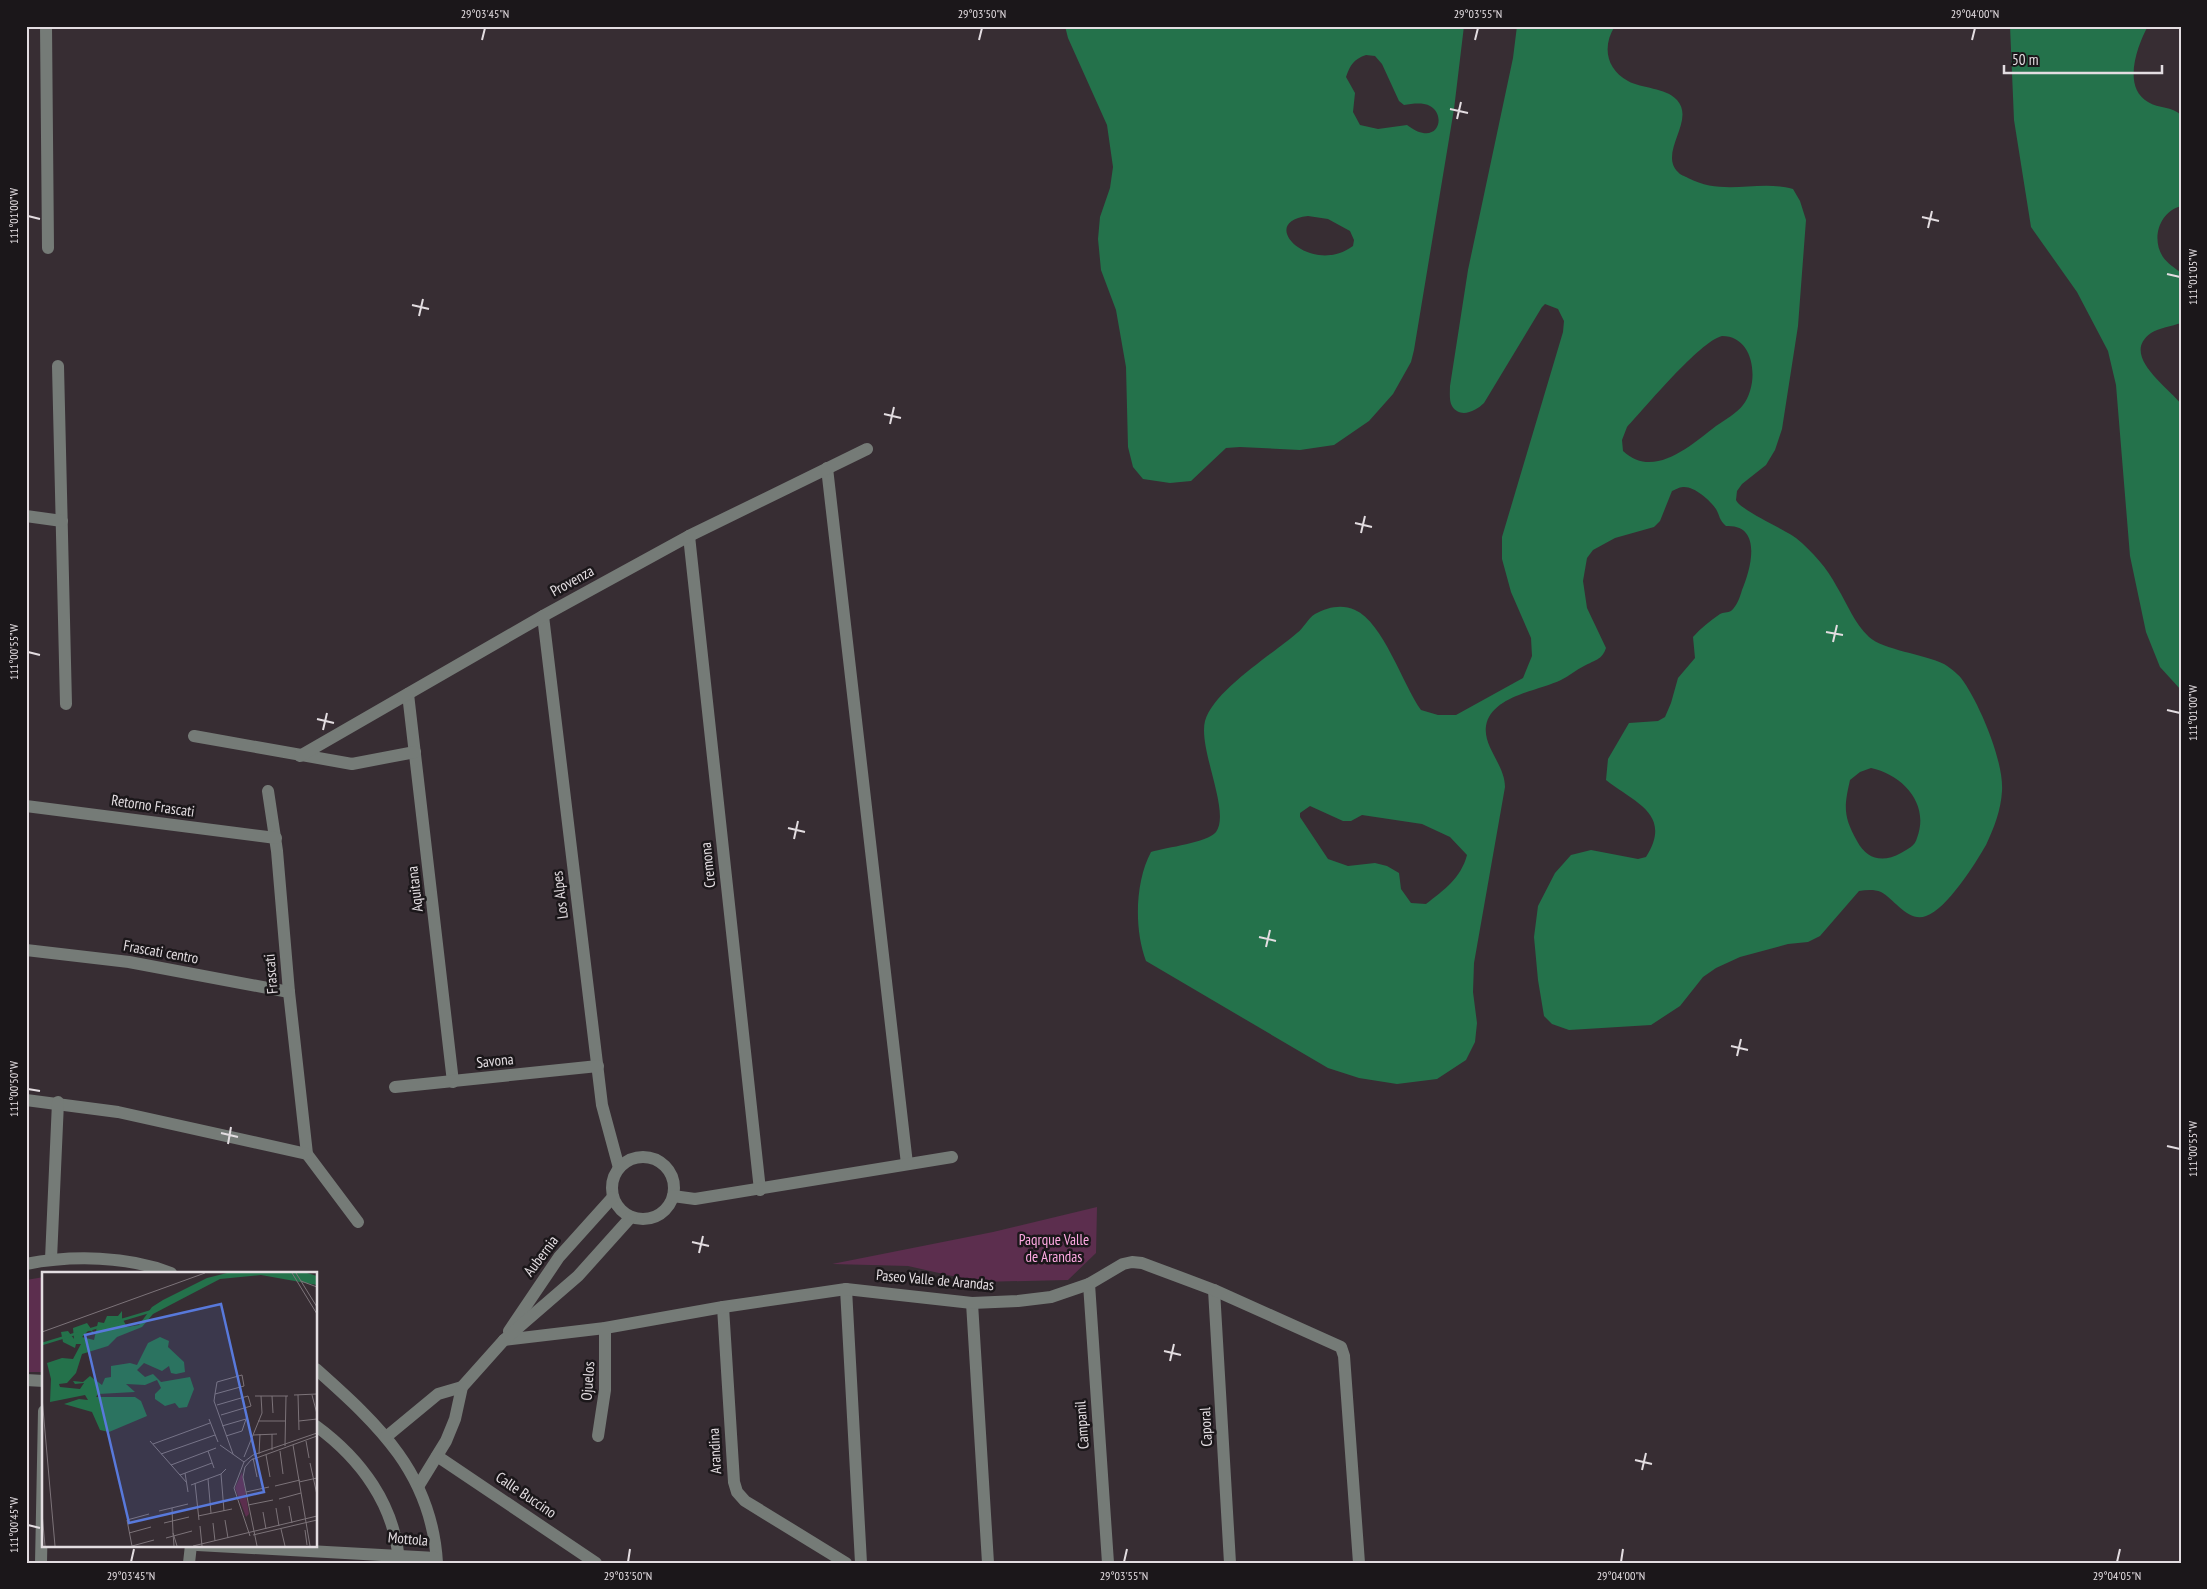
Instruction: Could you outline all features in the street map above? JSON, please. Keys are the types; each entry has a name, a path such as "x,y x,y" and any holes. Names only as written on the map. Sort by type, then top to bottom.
{"street":[{"path":"46,26 48,248"},
{"path":"58,366 66,704"},
{"name":"Provenza","path":"300,756 543,616 689,536 867,448"},
{"path":"827,468 907,1164"},
{"path":"26,516 62,521"},
{"name":"Cremona","path":"689,536 760,1190"},
{"name":"Los Alpes","path":"543,616 598,1066 606,1123 619,1168"},
{"name":"Aquitana","path":"408,694 453,1082"},
{"path":"194,736 352,764 415,752"},
{"name":"Frascati","path":"268,791 276,838 289,992 308,1154 358,1222"},
{"name":"Retorno Frascati","path":"26,806 276,838"},
{"name":"Frascati centro","path":"26,950 129,962 289,992"},
{"name":"Savona","path":"395,1087 598,1066"},
{"path":"26,1100 58,1102 118,1112 308,1154"},
{"path":"51,1259 58,1102"},
{"path":"640,1157 651,1158 662,1164 670,1173 673,1184 673,1196 667,1208 657,1216 644,1219 631,1217 620,1210 613,1197 612,1182 619,1168 628,1161 640,1157"},
{"path":"673,1196 695,1199 760,1190 952,1157"},
{"name":"Aubernia","path":"504,1340 530,1297 560,1257 613,1197"},
{"name":"Aubernia","path":"419,1485 437,1456 455,1420 462,1387 504,1340 578,1276 631,1217"},
{"path":"26,1264 51,1259 120,1260 169,1272"},
{"name":"Paseo Valle de Arandas","path":"504,1340 605,1328 723,1307 846,1289 972,1303 1051,1297 1089,1284 1123,1264 1132,1262 1142,1263 1214,1290 1341,1347 1344,1356 1359,1563"},
{"name":"Campanil","path":"1089,1284 1108,1563"},
{"path":"846,1289 861,1563"},
{"name":"Caporal","path":"1214,1290 1230,1563"},
{"path":"972,1303 988,1563"},
{"name":"Arandina","path":"723,1307 734,1482 737,1492 745,1501 846,1563"},
{"name":"Ojuelos","path":"598,1436 605,1390 605,1328"},
{"path":"318,1371 386,1437 405,1461 419,1485 429,1512 437,1560"},
{"path":"26,1380 42,1381"},
{"path":"386,1437 438,1394 462,1387"},
{"path":"318,1428 352,1458 377,1488 394,1526 399,1559"},
{"name":"Calle Buccino","path":"437,1456 596,1563"},
{"path":"41,1563 42,1512"},
{"path":"190,1563 191,1546"},
{"name":"Mottola","path":"220,1546 377,1553 399,1559 437,1560"}],"green space":[{"name":"Paqrque Valle de Arandas","path":"1097,1207 1096,1253 1068,1280 979,1282 908,1266 832,1264 993,1232"},
{"path":"42,1277 42,1372 26,1372 26,1280"}],"shaded area":[{"path":"1065,26 1464,26 1454,109 1414,350 1411,362 1393,394 1369,421 1334,445 1300,450 1226,448 1191,481 1170,483 1143,479 1133,467 1128,447 1126,367 1116,310 1101,270 1098,239 1100,217 1110,188 1113,167 1107,125 1068,38","holes":["1366,55 1375,56 1382,64 1399,101 1404,105 1424,104 1432,107 1439,119 1438,126 1434,131 1428,133 1419,132 1407,125 1378,129 1360,125 1353,112 1355,93 1346,77 1353,63 1358,58","1308,216 1328,219 1350,231 1354,240 1353,246 1337,254 1321,255 1306,252 1295,245 1288,236 1287,228 1293,220"]},
{"path":"1517,26 1615,26 1608,41 1608,56 1615,70 1634,84 1660,90 1672,96 1682,108 1680,127 1672,155 1673,164 1679,173 1702,184 1715,186 1780,186 1793,189 1800,201 1806,220 1798,326 1782,429 1775,450 1766,465 1742,484 1737,491 1736,500 1745,509 1796,538 1814,555 1829,573 1855,620 1869,637 1894,649 1926,657 1944,664 1959,676 1982,716 1995,748 2002,779 2002,791 1999,812 1986,845 1960,885 1943,905 1934,912 1926,916 1914,916 1881,892 1873,890 1859,891 1820,936 1808,942 1788,944 1740,957 1716,968 1703,977 1680,1006 1651,1025 1569,1030 1552,1024 1544,1016 1538,980 1534,937 1538,906 1555,873 1571,855 1591,850 1638,859 1646,857 1653,842 1655,830 1653,820 1639,803 1606,780 1608,759 1629,723 1658,721 1665,717 1678,678 1695,658 1693,637 1720,614 1730,612 1737,604 1751,560 1750,540 1745,532 1738,527 1726,526 1713,505 1697,491 1683,487 1672,491 1660,521 1654,527 1615,538 1593,550 1587,558 1583,581 1587,608 1606,648 1602,655 1561,680 1506,701 1490,716 1486,726 1486,734 1502,771 1505,787 1474,963 1473,992 1477,1023 1475,1042 1466,1060 1437,1079 1397,1084 1359,1078 1328,1068 1146,961 1139,935 1139,891 1151,852 1204,839 1216,832 1220,823 1220,810 1204,733 1205,721 1211,709 1220,697 1245,673 1287,642 1315,614 1330,608 1340,607 1355,610 1365,617 1375,627 1383,640 1421,710 1438,715 1456,715 1523,678 1532,656 1531,638 1511,592 1502,559 1502,537 1563,332 1564,321 1558,309 1545,304 1542,307 1481,406 1464,413 1455,410 1450,402 1450,386 1468,270 1513,58","holes":["1722,336 1733,338 1742,344 1748,352 1753,374 1752,385 1743,405 1734,414 1672,457 1647,462 1635,459 1623,451 1622,440 1627,427 1687,362 1712,341","1871,768 1883,772 1894,777 1911,793 1917,803 1920,814 1920,826 1916,841 1909,849 1882,859 1871,856 1861,847 1849,825 1846,811 1850,780 1860,772","1310,806 1343,821 1351,821 1362,815 1422,824 1450,837 1467,855 1461,870 1445,888 1426,904 1411,903 1401,889 1399,873 1387,866 1375,863 1348,866 1328,859 1300,817 1300,813"]},
{"path":"2010,26 2148,26 2136,55 2134,66 2135,87 2148,102 2174,110 2181,115 2181,206 2173,209 2162,220 2159,227 2158,242 2159,250 2163,257 2181,273 2181,323 2151,333 2143,342 2141,351 2143,360 2149,370 2181,404 2181,690 2160,667 2146,632 2130,556 2116,385 2108,351 2077,292 2031,227 2014,120"}]}
